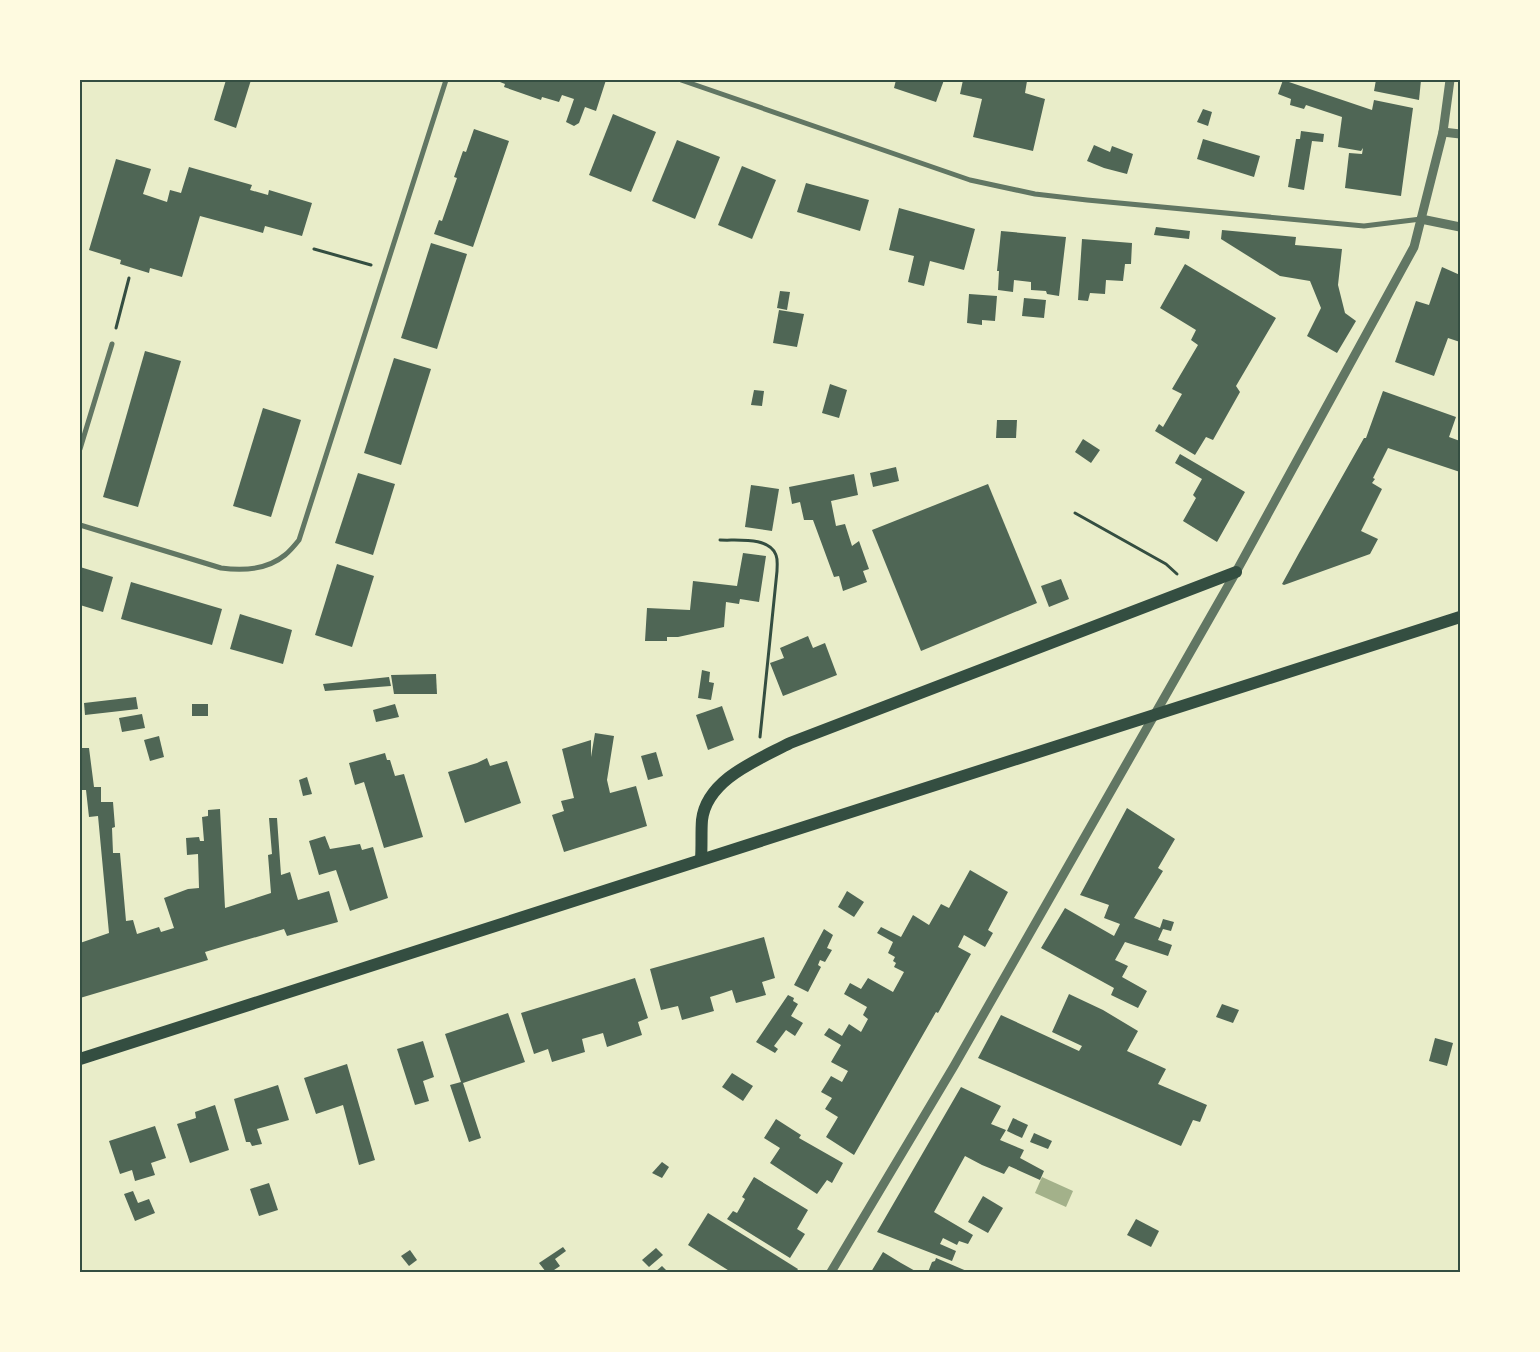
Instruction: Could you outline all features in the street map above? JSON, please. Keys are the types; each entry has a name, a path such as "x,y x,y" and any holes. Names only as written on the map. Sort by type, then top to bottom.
{"main road":[{"path":"701,859 702,818 713,792 734,773 790,743 1236,572"},
{"path":"80,1059 1239,686 1460,617"}],"street":[{"path":"80,525 221,568 243,571 270,564 285,555 299,540 446,80"},
{"path":"680,80 970,180 1009,190 1087,200 1364,226 1421,219 1460,227"},
{"path":"831,1272 954,1066 1236,572 1414,247 1442,132 1450,80"},
{"path":"1442,132 1460,134"},
{"path":"80,449 112,344"}],"path":[{"path":"314,249 386,268"},
{"path":"112,344 129,278"},
{"path":"1075,514 1166,564 1194,588"},
{"path":"720,540 761,542 771,547 776,556 777,571 760,733 762,758"}],"shaded area":[{"path":"1042,1177 1073,1191 1066,1207 1035,1193"}],"building":[{"path":"226,80 251,80 236,128 214,120"},
{"path":"495,80 606,80 596,111 585,107 579,123 574,126 566,122 574,99 562,95 559,102 542,97 541,100 504,87 505,84"},
{"path":"896,80 944,80 936,102 894,88"},
{"path":"963,80 1027,81 1025,93 1045,99 1033,151 973,137 982,99 960,94"},
{"path":"1283,80 1372,110 1374,100 1413,108 1401,196 1345,188 1349,153 1362,154 1363,148 1361,151 1338,147 1342,117 1306,105 1304,109 1290,105 1291,99 1278,94"},
{"path":"1376,80 1421,80 1419,100 1374,91"},
{"path":"1203,109 1212,112 1208,126 1197,122"},
{"path":"613,114 656,132 631,192 589,175"},
{"path":"474,129 509,141 473,247 434,234 439,220 442,221 457,178 454,177 463,151 466,152"},
{"path":"1301,131 1324,134 1323,142 1312,141 1304,190 1288,187 1296,139 1300,139"},
{"path":"1203,139 1260,156 1254,177 1197,159"},
{"path":"677,140 720,157 695,219 652,201"},
{"path":"1094,145 1110,152 1112,146 1133,154 1127,174 1087,161"},
{"path":"116,159 151,169 143,194 167,202 170,190 181,193 189,167 252,185 250,190 268,195 269,190 312,203 302,236 265,226 263,233 200,216 182,277 150,268 149,273 120,264 121,260 89,250"},
{"path":"742,166 776,180 752,239 718,225"},
{"path":"806,183 869,200 860,231 797,212"},
{"path":"899,208 975,229 964,270 930,261 924,286 908,282 914,256 889,250"},
{"path":"1156,227 1190,231 1189,239 1154,235"},
{"path":"1222,230 1296,237 1295,245 1342,249 1338,285 1345,313 1356,321 1337,353 1307,336 1321,308 1310,281 1280,276 1221,239"},
{"path":"1001,231 1066,237 1059,296 1047,294 1046,291 1031,290 1031,282 1014,280 1013,292 998,290 999,271 997,271"},
{"path":"1082,239 1132,243 1131,264 1125,264 1123,281 1106,280 1105,294 1090,293 1088,301 1078,300"},
{"path":"431,243 467,254 437,349 401,338"},
{"path":"1185,264 1276,318 1236,386 1240,392 1213,440 1206,437 1195,455 1155,431 1159,424 1163,427 1182,394 1172,389 1198,345 1191,340 1196,330 1160,308"},
{"path":"1442,267 1460,275 1460,342 1448,338 1434,376 1395,362 1416,301 1429,305"},
{"path":"780,291 790,292 787,310 777,308"},
{"path":"969,294 997,296 995,321 982,320 982,325 967,323"},
{"path":"1024,298 1046,300 1044,318 1022,316"},
{"path":"779,310 804,314 797,347 773,343"},
{"path":"145,351 181,361 138,507 103,497"},
{"path":"394,358 431,369 401,465 364,453"},
{"path":"830,384 847,390 839,418 822,413"},
{"path":"754,390 764,391 762,406 751,405"},
{"path":"1383,391 1456,417 1449,437 1460,441 1460,472 1388,448 1372,483 1382,489 1361,531 1378,539 1370,554 1284,585 1282,584 1364,438 1366,438"},
{"path":"263,408 301,420 271,517 233,506"},
{"path":"997,420 1017,420 1016,438 996,438"},
{"path":"1083,439 1100,450 1091,463 1075,452"},
{"path":"1180,454 1245,492 1217,542 1183,521 1196,498 1193,495 1202,479 1175,463"},
{"path":"896,467 899,481 873,487 870,473"},
{"path":"358,473 395,484 373,555 335,543"},
{"path":"854,474 858,495 831,501 836,526 845,524 852,546 859,541 869,569 863,571 867,582 843,591 839,576 834,577 813,520 804,520 800,502 792,504 789,487"},
{"path":"988,484 1037,603 921,651 872,530"},
{"path":"751,485 779,489 772,531 745,527"},
{"path":"743,553 766,556 759,602 740,599 739,604 726,602 724,627 678,637 667,637 667,641 645,641 647,608 690,610 693,581 737,586"},
{"path":"337,564 374,576 352,647 315,635"},
{"path":"80,567 113,577 103,612 80,605"},
{"path":"1061,579 1069,599 1049,607 1041,586"},
{"path":"131,582 222,609 212,645 121,619"},
{"path":"240,614 292,630 283,664 230,649"},
{"path":"808,636 813,648 825,643 837,675 783,696 770,663 784,658 780,648"},
{"path":"702,670 710,672 709,682 714,683 711,700 698,698"},
{"path":"436,674 437,694 394,694 391,675"},
{"path":"389,677 391,686 325,691 323,684"},
{"path":"136,697 138,709 85,715 84,703"},
{"path":"192,704 208,704 208,716 192,716"},
{"path":"395,704 399,717 376,722 373,710"},
{"path":"722,706 734,740 708,750 696,715"},
{"path":"142,714 145,728 122,732 119,718"},
{"path":"595,733 614,736 607,780 610,793 636,786 647,826 564,852 552,815 564,811 561,801 574,798 562,749 591,740 591,757"},
{"path":"159,736 164,757 150,761 144,740"},
{"path":"80,748 89,748 94,787 101,787 101,802 113,802 115,827 112,828 113,853 120,853 126,921 133,920 137,934 159,927 161,932 174,928 164,898 188,889 199,888 198,854 187,855 186,838 199,837 200,841 204,841 202,817 208,816 208,810 220,809 225,908 271,893 268,855 272,854 269,818 277,818 281,875 290,872 298,900 329,891 338,922 287,936 284,929 225,946 205,952 208,960 80,998 80,943 109,933 98,816 89,817 86,790 80,790"},
{"path":"656,752 663,776 648,780 641,756"},
{"path":"385,753 387,760 390,760 395,776 404,774 423,837 384,848 364,782 355,785 349,763"},
{"path":"487,758 490,766 507,761 521,803 465,823 448,772"},
{"path":"307,777 312,794 303,796 299,780"},
{"path":"1127,808 1175,839 1158,868 1163,871 1134,918 1160,928 1163,919 1174,922 1171,931 1163,929 1158,940 1172,945 1168,956 1125,942 1115,960 1128,966 1122,977 1147,991 1138,1008 1111,995 1114,988 1041,948 1065,908 1114,936 1120,924 1104,918 1109,905 1080,895"},
{"path":"325,836 330,849 360,844 362,850 373,847 388,898 350,911 336,870 319,875 309,841"},
{"path":"970,870 1008,892 988,930 993,933 985,947 964,935 958,947 971,954 854,1155 826,1137 838,1117 825,1109 832,1098 821,1092 831,1076 842,1082 848,1071 831,1062 841,1045 824,1035 829,1028 842,1036 849,1024 861,1032 868,1019 863,1015 867,1007 844,994 850,983 861,989 868,978 893,992 904,972 894,967 896,963 893,961 895,957 888,953 893,942 877,933 881,927 901,937 913,915 929,925 941,904 949,908"},
{"path":"847,891 864,902 854,917 838,907"},
{"path":"824,929 833,935 827,948 832,950 825,962 820,960 818,965 821,967 808,992 794,985"},
{"path":"764,937 775,978 762,982 766,995 736,1003 732,990 710,997 714,1011 682,1020 678,1006 661,1010 650,969"},
{"path":"635,978 648,1018 638,1022 642,1035 607,1047 603,1033 582,1039 585,1052 552,1062 548,1049 534,1054 521,1013"},
{"path":"1069,994 1103,1010 1138,1031 1127,1051 1166,1069 1158,1084 1207,1105 1200,1122 1193,1120 1181,1146 978,1058 1001,1015 1079,1051 1082,1046 1052,1032"},
{"path":"788,995 794,998 793,1001 798,1004 791,1016 803,1023 795,1036 786,1030 774,1046 778,1049 775,1053 756,1042"},
{"path":"1222,1004 1239,1010 1233,1023 1216,1017"},
{"path":"508,1013 525,1062 463,1083 481,1138 469,1142 450,1085 461,1082 445,1034"},
{"path":"1435,1038 1453,1043 1447,1066 1429,1061"},
{"path":"423,1041 434,1077 423,1081 429,1101 415,1105 397,1049"},
{"path":"347,1064 375,1160 359,1165 343,1105 316,1114 304,1078"},
{"path":"732,1073 753,1086 743,1101 722,1087"},
{"path":"278,1085 289,1120 257,1129 262,1144 252,1146 250,1142 246,1142 234,1099"},
{"path":"961,1087 1001,1106 991,1124 1006,1130 1000,1140 1024,1150 1020,1158 1044,1171 1040,1180 1009,1166 1004,1174 965,1156 934,1212 973,1235 968,1244 959,1241 957,1245 943,1238 940,1244 956,1251 952,1261 877,1232"},
{"path":"215,1105 229,1150 190,1163 177,1124 196,1118 195,1112"},
{"path":"1013,1118 1028,1125 1022,1138 1007,1131"},
{"path":"776,1119 801,1135 799,1138 843,1163 832,1183 827,1180 817,1194 770,1163 780,1148 764,1138"},
{"path":"155,1126 166,1158 151,1163 155,1175 135,1181 132,1170 120,1174 109,1141"},
{"path":"1034,1133 1052,1141 1048,1149 1030,1142"},
{"path":"662,1162 669,1167 662,1178 652,1173"},
{"path":"754,1177 808,1210 797,1229 805,1234 790,1258 727,1219 733,1211 737,1213 745,1199 742,1197"},
{"path":"269,1183 278,1210 259,1216 250,1189"},
{"path":"133,1191 138,1203 149,1199 155,1213 135,1221 124,1194"},
{"path":"983,1196 1003,1208 988,1233 968,1222"},
{"path":"708,1213 798,1269 796,1272 731,1272 688,1245"},
{"path":"1136,1219 1159,1231 1151,1247 1127,1235"},
{"path":"563,1247 566,1251 555,1259 560,1266 551,1272 546,1272 539,1263"},
{"path":"656,1248 663,1255 649,1267 642,1260"},
{"path":"410,1250 417,1260 409,1266 401,1256"},
{"path":"883,1252 901,1263 917,1272 871,1272"},
{"path":"936,1258 969,1272 928,1272"},
{"path":"662,1266 668,1272 655,1272"}]}
